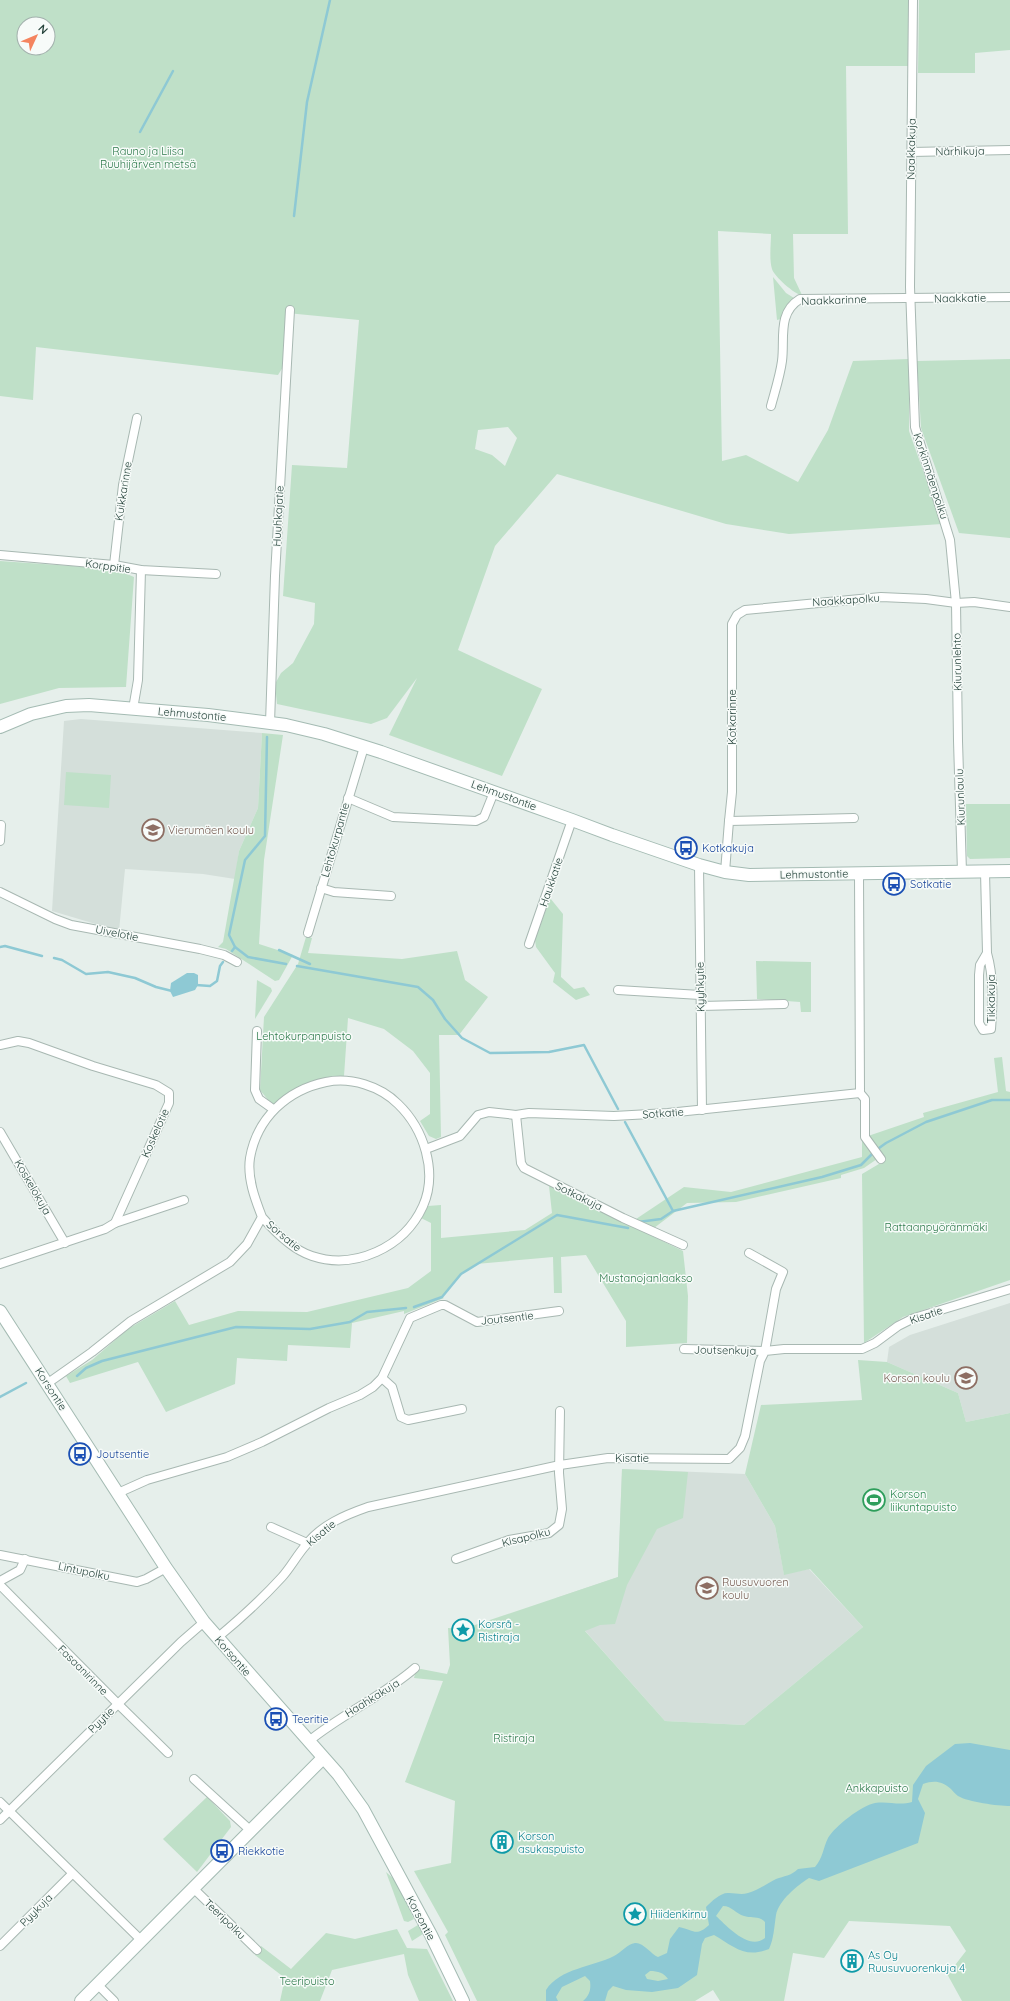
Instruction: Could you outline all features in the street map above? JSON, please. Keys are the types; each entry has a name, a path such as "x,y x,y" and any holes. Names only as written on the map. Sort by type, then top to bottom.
{"main road":[{"name":"Lehmustontie","path":"0,727 32,714 66,706 89,704 270,723 308,730 364,747 612,835 725,872 749,875 1010,871"},
{"name":"Korsontie","path":"0,1311 48,1383 166,1568 204,1622 338,1774 363,1809 431,1935 463,2001"},
{"path":"81,2001 323,1758"}],"street":[{"name":"Naakkakuja","path":"911,299 913,0"},
{"name":"Närhikuja","path":"911,152 1010,150"},
{"name":"Naakkatie","path":"911,299 1010,297"},
{"name":"Naakkarinne","path":"771,406 782,361 782,329 787,313 792,304 800,299 911,299"},
{"name":"Korkinmäenpolku","path":"911,299 915,427 946,523 950,540 956,604"},
{"name":"Huuhkajatie","path":"270,723 275,576 290,310"},
{"name":"Kuikkarinne","path":"114,565 123,485 137,418"},
{"name":"Korppitie","path":"0,555 114,565 141,570 216,574"},
{"path":"133,709 138,680 141,570"},
{"name":"Naakkapolku","path":"737,615 745,610 881,597 926,599 956,604 974,602 1010,607"},
{"name":"Kiurunlehto","path":"956,604 958,721"},
{"name":"Kotkarinne","path":"728,821 732,792 732,624 737,615"},
{"name":"Kiurunlaulu","path":"958,721 962,872"},
{"name":"Lehtokurpantie","path":"308,933 364,747"},
{"path":"348,798 393,816 476,821 484,817 494,792"},
{"path":"725,872 728,821 854,818"},
{"name":"Haukkatie","path":"530,944 572,820"},
{"path":"0,841 1,825"},
{"name":"Kyyhkytie","path":"700,865 702,1110"},
{"name":"Tikkakuja","path":"985,872 987,953 993,981 991,1029 983,1030 979,1023 979,975 980,965 987,953"},
{"path":"859,874 860,1094 865,1099 865,1137 881,1159"},
{"path":"321,888 334,892 391,896"},
{"name":"Uivelotie","path":"0,892 55,919 71,925 200,949 224,955 237,962"},
{"path":"618,990 700,995"},
{"path":"701,1006 784,1004"},
{"path":"257,1030 255,1090 259,1099 273,1109"},
{"name":"Koskelotie","path":"0,1045 18,1042 29,1043 93,1066 156,1085 168,1093 169,1103 115,1223"},
{"name":"Sorsatie","path":"333,1081 353,1081 371,1086 392,1097 405,1110 418,1128 426,1149 429,1183 423,1206 404,1233 388,1248 370,1255 353,1259 333,1261 312,1256 300,1251 271,1227 262,1217 253,1194 250,1159 262,1124 273,1109 287,1098 308,1086 333,1081"},
{"name":"Sotkatie","path":"426,1149 460,1136 478,1114 489,1112 516,1115 529,1113 614,1116 702,1110 860,1094"},
{"name":"Sotkakuja","path":"516,1115 521,1163 524,1168 623,1218 683,1245"},
{"name":"Koskelokuja","path":"0,1132 65,1243"},
{"path":"0,1264 65,1243 105,1229 115,1223 184,1200"},
{"name":"Sorsatie","path":"48,1383 92,1352 131,1321 230,1262 247,1244 262,1217"},
{"path":"749,1253 783,1272 776,1289 765,1351"},
{"name":"Kisatie","path":"217,1638 266,1594 284,1575 306,1543 327,1525 344,1515 368,1507 560,1465 625,1457 729,1459 740,1448 745,1436 760,1361 765,1351 784,1349 862,1349 875,1343 898,1326 914,1318 1010,1289"},
{"name":"Joutsentie","path":"118,1492 146,1480 227,1458 328,1408 360,1395 373,1387 382,1378 408,1321 417,1314 445,1305 477,1322 559,1311"},
{"name":"Joutsenkuja","path":"684,1349 765,1351"},
{"path":"382,1378 392,1387 401,1417 408,1420 462,1409"},
{"path":"560,1411 560,1465"},
{"name":"Kisapolku","path":"456,1559 509,1540 549,1533 556,1529 560,1525 562,1509 560,1465"},
{"path":"271,1527 306,1543"},
{"name":"Lintupolku","path":"0,1554 137,1582 146,1579 166,1568"},
{"path":"0,1581 20,1570 25,1558"},
{"name":"Fasaanirinne","path":"0,1586 168,1752"},
{"name":"Pyytie","path":"0,1820 196,1628 204,1622"},
{"name":"Haahkakuja","path":"309,1741 351,1710 402,1679 415,1668"},
{"path":"194,1778 250,1830"},
{"path":"0,1802 8,1812 141,1940"},
{"name":"Pyykuja","path":"0,1946 72,1874"},
{"name":"Teeripolku","path":"193,1888 257,1950"},
{"path":"98,1984 114,2001"}],"shaded area":[{"name":"Vierumäen koulu","path":"81,719 262,733 258,808 239,851 235,879 203,874 125,869 119,931 52,911 64,721"},
{"name":"Korson koulu","path":"1010,1303 1010,1413 966,1422 958,1393 887,1362 889,1347 910,1335"},
{"name":"Ruusuvuoren koulu","path":"622,1469 745,1474 775,1526 784,1574 809,1569 863,1627 744,1725 665,1721 556,1598 618,1577"}],"green space":[{"name":"Rauno ja Liisa Ruuhijärven metsä","path":"0,0 909,0 908,66 846,66 848,234 793,234 794,278 802,295 790,289 772,269 770,252 771,234 718,231 722,461 746,455 798,482 828,430 853,361 909,359 909,431 942,524 789,534 726,524 557,474 495,546 458,650 542,689 502,776 389,735 417,678 387,718 371,724 277,704 275,684 281,673 293,663 314,624 315,603 283,596 292,465 347,468 359,320 287,313 283,367 278,375 36,347 33,400 0,396","holes":["508,427 517,438 505,466 492,455 475,449 478,430"]},
{"path":"919,0 1010,0 1010,50 975,53 975,73 918,73"},
{"path":"773,277 786,293 794,298 783,312 781,319 777,320"},
{"path":"1010,359 1010,538 959,533 921,428 917,361"},
{"path":"0,561 115,569 134,577 126,687 59,688 0,704"},
{"path":"262,733 283,735 264,860 259,944 293,955 279,980 275,981 226,949 218,947 223,942 239,851 258,808"},
{"path":"66,772 111,775 109,808 64,805"},
{"path":"966,804 1010,804 1010,858 970,859 967,856"},
{"path":"550,898 563,914 561,977 574,989 584,987 590,995 576,1000 553,982 555,973 536,947 535,940"},
{"name":"Lehtokurpanpuisto","path":"306,937 312,938 308,953 402,959 457,951 465,980 488,997 459,1035 439,1035 441,1137 436,1139 429,1136 420,1121 430,1114 430,1073 413,1051 384,1029 348,1018 344,1076 306,1084 289,1093 273,1106 260,1090 264,1017 298,964"},
{"path":"756,961 811,962 811,1012 801,1012 800,1002 757,999"},
{"path":"257,980 271,988 272,991 255,1019"},
{"name":"Rattaanpyöränmäki","path":"1002,1057 1006,1091 1010,1092 1010,1280 903,1317 864,1343 862,1174 884,1161 868,1136 924,1117 923,1113 998,1092 994,1058"},
{"path":"862,1139 877,1159 864,1168 841,1175 841,1178 736,1202 687,1203 654,1228 636,1219 684,1187 731,1192 862,1157"},
{"name":"Mustanojanlaakso","path":"549,1186 683,1251 688,1296 687,1343 626,1347 626,1321 586,1255 561,1257 562,1293 554,1293 553,1257 476,1264 461,1274 442,1297 444,1298 404,1314 404,1311 352,1323 350,1348 288,1345 287,1361 237,1358 235,1384 166,1412 138,1362 70,1383 66,1376 92,1360 128,1329 175,1301 189,1325 238,1311 307,1312 408,1288 431,1271 431,1223 421,1218 428,1206 441,1205 441,1238 525,1230 552,1213"},
{"name":"Ankkapuisto","path":"858,1360 887,1362 958,1393 966,1422 1010,1413 1010,2001 962,2001 946,1972 952,1969 966,1951 950,1926 849,1921 824,1958 793,1953 784,2001 720,2001 713,1990 695,2001 477,2001 445,1935 448,1932 414,1871 451,1863 455,1801 405,1782 443,1681 414,1678 416,1670 421,1669 447,1674 450,1665 448,1628 463,1629 618,1577 622,1469 688,1472 683,1518 657,1529 627,1585 615,1624 600,1625 585,1631 665,1721 744,1725 863,1627 810,1569 784,1575 775,1526 745,1474 761,1405 862,1400"},
{"path":"207,1797 230,1821 231,1827 197,1872 163,1839"},
{"path":"386,1872 395,1880 414,1919 408,1922 404,1921"},
{"path":"418,1925 423,1934 412,1941 408,1931"},
{"name":"Teeripuisto","path":"397,1929 407,1948 427,1949 453,2001 419,2001 408,1975 404,1954 332,1970 320,2001 280,2001 285,1978 255,1955 261,1946 291,1969 326,1933 355,1939"}],"water":[{"path":"187,973 194,973 198,975 198,985 195,990 173,997 170,991 171,983"},
{"path":"970,1743 1010,1750 1010,1806 983,1803 963,1798 957,1795 948,1786 938,1782 923,1784 918,1799 925,1813 918,1843 819,1881 809,1878 804,1881 789,1894 778,1909 773,1937 769,1949 761,1952 746,1952 733,1947 714,1935 705,1938 702,1944 697,1975 678,1988 652,1992 626,1990 613,1986 608,1991 605,2001 583,2001 590,1992 590,1981 585,1976 562,1987 556,1997 558,2001 546,2001 546,1990 560,1977 568,1972 606,1960 632,1944 641,1944 658,1957 667,1953 670,1939 679,1927 698,1932 705,1929 709,1925 706,1907 720,1895 726,1893 741,1894 752,1892 798,1869 815,1867 818,1864 831,1833 842,1822 856,1812 875,1803 903,1804 912,1802 913,1785 926,1766 955,1744","holes":["723,1906 729,1907 744,1916 758,1918 765,1922 765,1938 759,1941 752,1941 745,1939 732,1931 716,1916","650,1971 656,1971 665,1975 668,1979 658,1981 647,1979 645,1975"]}],"waterway":[{"path":"294,216 307,102 330,0"},
{"path":"140,132 173,71"},
{"path":"267,737 265,836 245,860 229,935 235,947 248,957 286,964"},
{"path":"0,947 5,946 42,956"},
{"path":"232,951 235,947"},
{"path":"279,950 310,964"},
{"path":"54,958 62,960 86,974 108,972 135,978 156,987 172,991"},
{"path":"196,985 210,986 217,981 220,966 223,962"},
{"path":"297,966 418,987 433,1000 445,1019 462,1038 490,1053 549,1052 584,1045 618,1109"},
{"path":"638,1222 661,1219 673,1211 822,1177 861,1165 875,1151 886,1143 926,1122 992,1100 1010,1100"},
{"path":"625,1122 673,1211"},
{"path":"414,1307 442,1297 461,1274 557,1215 628,1228"},
{"path":"77,1376 86,1368 102,1361 236,1327 310,1329 350,1322 367,1312 406,1308"},
{"path":"0,1397 26,1383"}],"place":[{"name":"Vierumäen koulu","path":"153,830"},
{"name":"Kotkakuja","path":"686,848"},
{"name":"Sotkatie","path":"894,884"},
{"name":"Korson koulu","path":"966,1378"},
{"name":"Joutsentie","path":"80,1454"},
{"name":"Korson liikuntapuisto","path":"874,1500"},
{"name":"Ruusuvuoren koulu","path":"707,1588"},
{"name":"Korsrå - Ristiraja","path":"463,1630"},
{"name":"Teeritie","path":"276,1719"},
{"name":"Korson asukaspuisto","path":"502,1842"},
{"name":"Riekkotie","path":"222,1851"},
{"name":"Hiidenkirnu","path":"635,1914"},
{"name":"As Oy Ruusuvuorenkuja 4","path":"852,1961"}],"park label":[{"name":"Ristiraja","path":"514,1738"}]}
